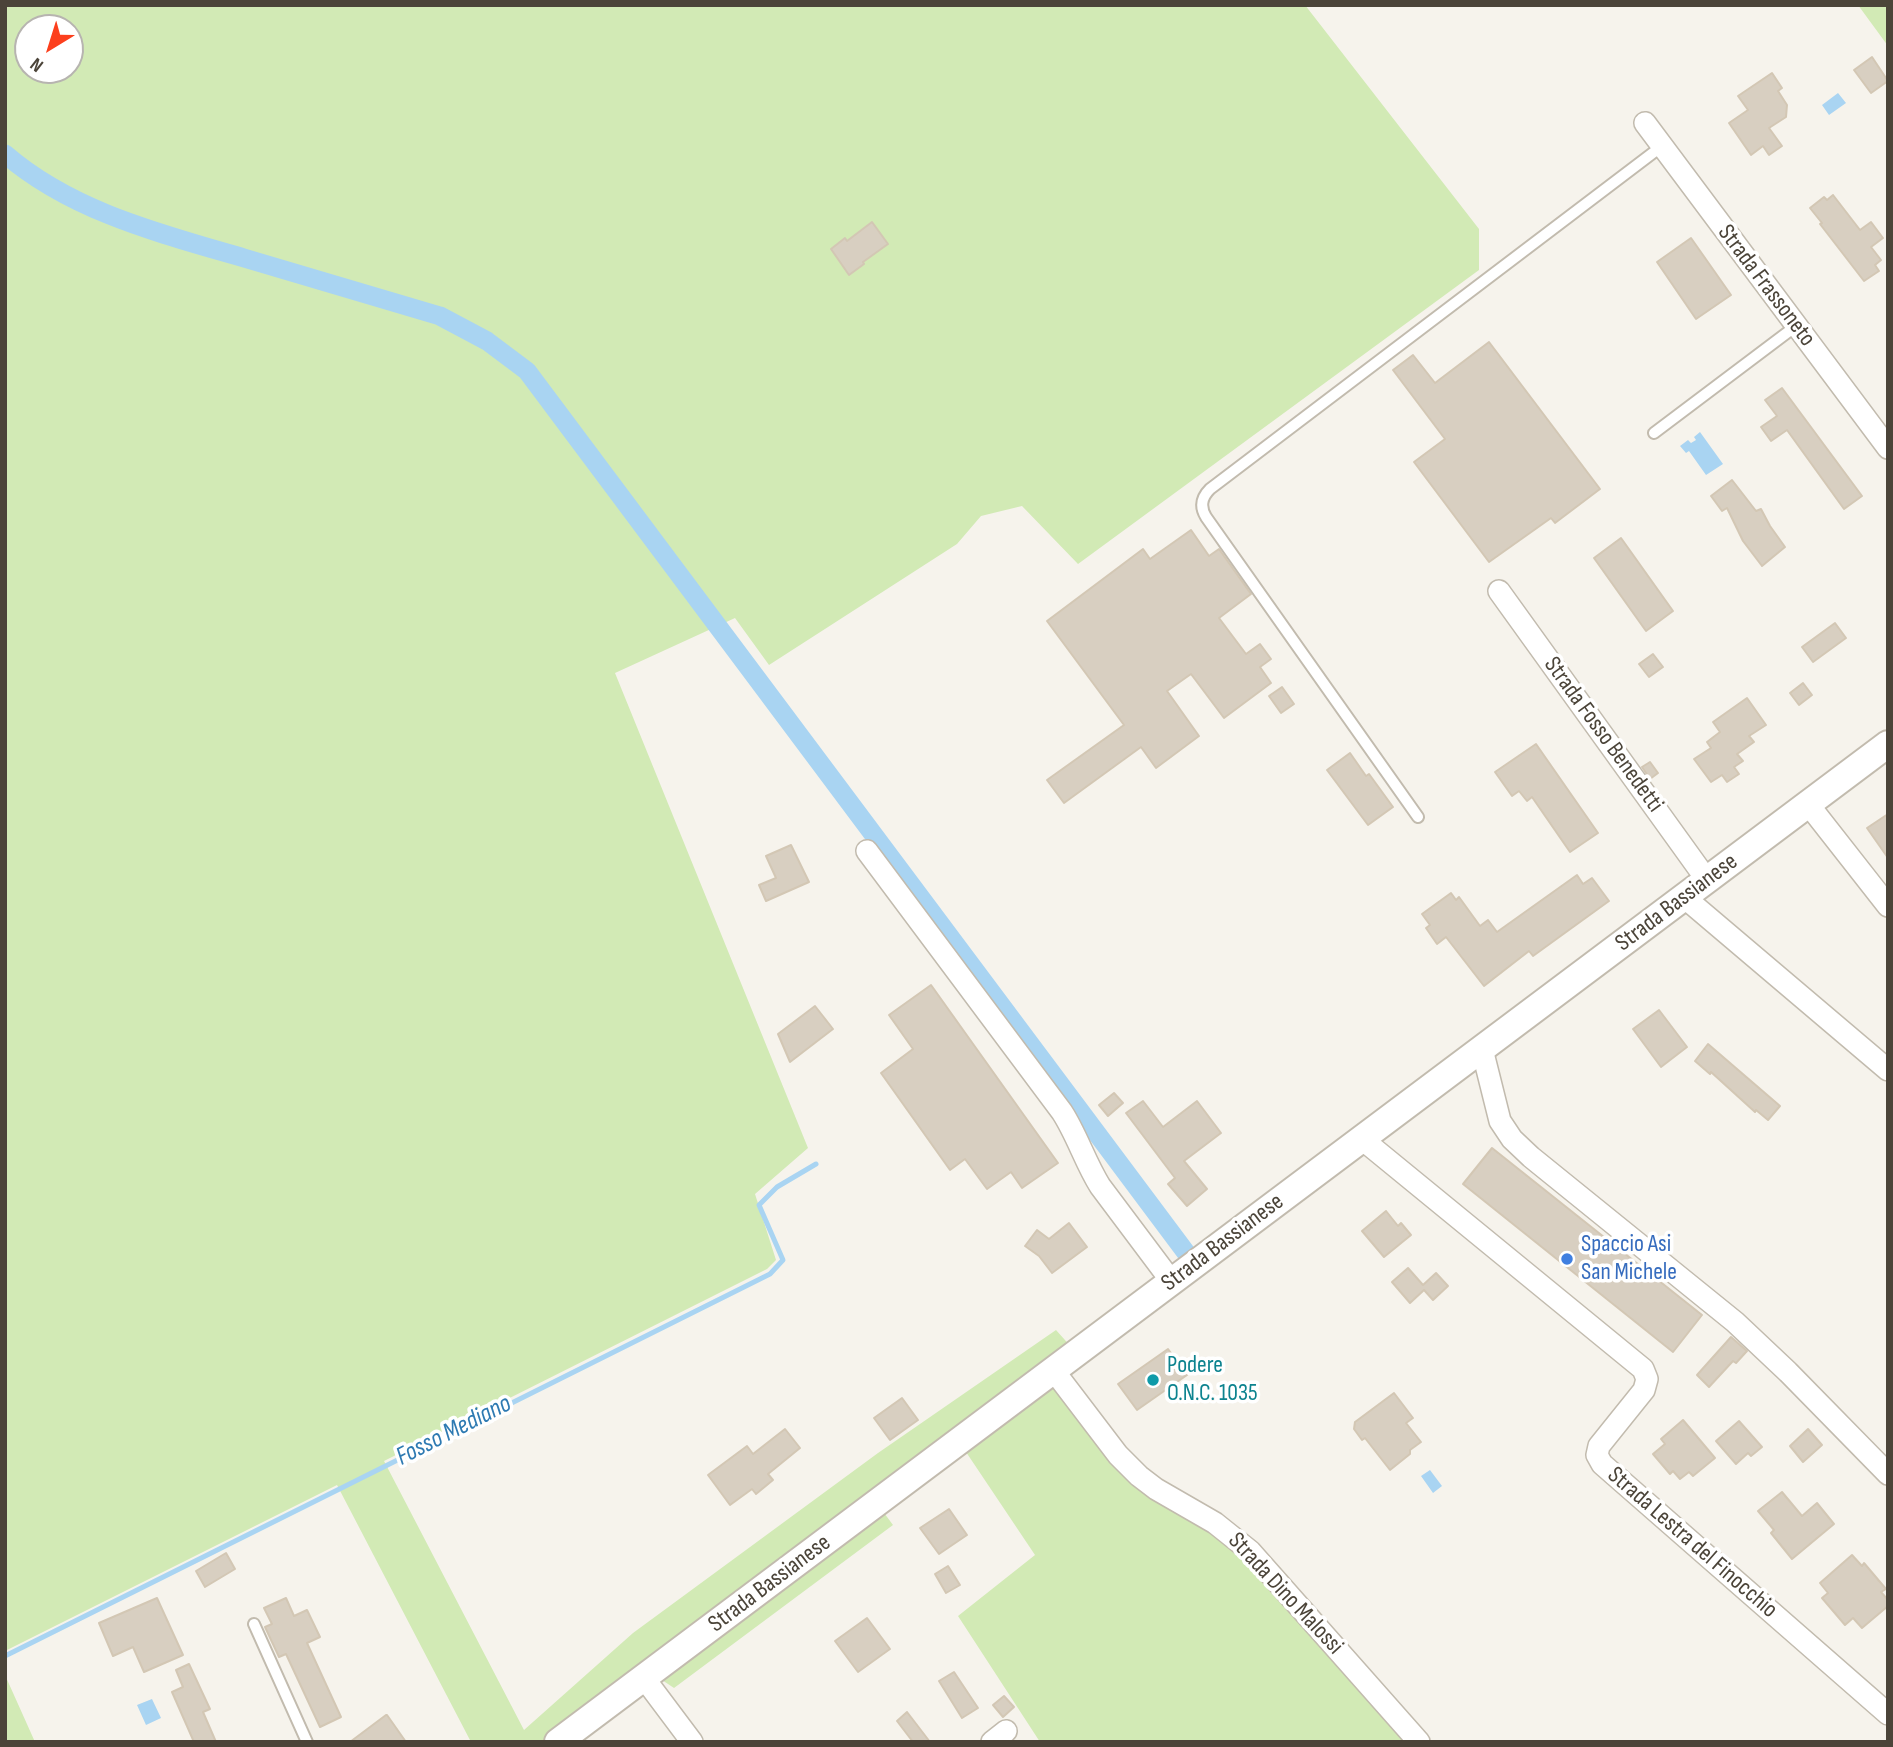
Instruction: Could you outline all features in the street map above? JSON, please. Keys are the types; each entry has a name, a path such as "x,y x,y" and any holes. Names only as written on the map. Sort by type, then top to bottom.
{"street":[{"name":"Strada Frassoneto","path":"1645,123 1888,448"},
{"name":"Strada Fosso Benedetti","path":"1499,591 1707,880"},
{"name":"Strada Bassianese","path":"558,1742 1888,744"},
{"path":"1808,804 1888,906"},
{"path":"867,851 1062,1112 1073,1128 1100,1186 1172,1282"},
{"path":"1684,897 1888,1069"},
{"path":"1482,1049 1500,1121 1517,1144 1735,1322 1888,1474"},
{"name":"Strada Lestra del Finocchio","path":"1362,1139 1643,1369 1647,1379 1644,1391 1598,1446 1597,1455 1602,1464 1888,1714"},
{"name":"Strada Dino Malossi","path":"1054,1371 1133,1472 1156,1489 1216,1523 1243,1544 1419,1742"},
{"path":"644,1678 691,1742"}],"lane":[{"path":"1418,817 1206,517 1202,508 1203,497 1210,489 1662,146"},
{"path":"1654,433 1796,326"},
{"path":"254,1624 307,1742"}],"green space":[{"path":"5,5 1305,5 1479,229 1479,270 1078,564 1022,506 981,516 957,544 769,665 735,618 615,673 808,1148 755,1194 776,1260 767,1269 384,1461 524,1730 633,1633 878,1453 1056,1330 1073,1349 873,1498 893,1525 674,1688 644,1668 545,1742 471,1742 337,1485 5,1651"},
{"path":"1858,5 1888,5 1888,46"},
{"path":"1052,1383 1137,1486 1163,1505 1199,1518 1230,1534 1414,1742 1040,1742 958,1616 1035,1555 966,1452"},
{"path":"5,1675 35,1742 5,1742"}],"water":[{"path":"1838,93 1846,103 1829,115 1822,105"},
{"path":"1700,432 1723,464 1706,475 1689,451 1686,453 1680,446 1688,440 1691,443 1696,440 1694,437"},
{"path":"1430,1470 1442,1486 1433,1493 1421,1476"},
{"path":"152,1699 161,1718 146,1725 137,1705"}],"building":[{"path":"1872,57 1888,81 1871,93 1854,70"},
{"path":"1772,73 1782,88 1778,91 1787,105 1786,117 1769,128 1782,146 1769,155 1763,146 1751,155 1729,123 1748,110 1738,96"},
{"path":"1833,195 1860,230 1871,222 1883,238 1871,247 1881,260 1875,265 1879,271 1864,281 1810,208 1824,197 1827,200"},
{"path":"872,222 888,244 849,275 831,249 845,238 847,241"},
{"path":"1691,238 1731,295 1696,319 1657,262"},
{"path":"1489,342 1600,489 1555,523 1551,518 1489,562 1414,462 1445,439 1393,370 1413,355 1435,383"},
{"path":"1782,388 1862,496 1844,509 1787,430 1771,441 1761,427 1777,416 1765,400"},
{"path":"1732,480 1756,511 1761,509 1785,547 1762,566 1743,541 1727,508 1722,511 1711,496"},
{"path":"1191,530 1209,556 1219,549 1251,594 1219,618 1246,654 1260,644 1271,659 1260,667 1271,683 1224,718 1191,674 1167,691 1199,736 1156,768 1141,747 1064,803 1047,780 1124,725 1047,621 1143,549 1150,559"},
{"path":"1621,538 1673,611 1646,631 1594,558"},
{"path":"1835,623 1846,638 1813,662 1802,647"},
{"path":"1653,654 1663,667 1649,677 1639,664"},
{"path":"1803,683 1812,695 1799,705 1790,693"},
{"path":"1282,687 1294,704 1281,713 1269,696"},
{"path":"1747,698 1766,725 1749,736 1754,742 1737,754 1743,761 1734,767 1739,774 1727,782 1722,775 1711,782 1694,759 1711,748 1707,742 1720,732 1713,722"},
{"path":"1536,744 1598,833 1570,852 1532,797 1527,801 1519,791 1512,796 1495,772"},
{"path":"1350,753 1393,807 1368,825 1327,770"},
{"path":"1650,762 1658,773 1650,779 1642,767"},
{"path":"1888,814 1888,858 1867,828"},
{"path":"791,845 809,882 766,901 759,885 776,878 766,856"},
{"path":"1577,875 1583,884 1592,878 1609,901 1533,956 1529,951 1484,986 1446,937 1437,944 1426,928 1430,925 1422,914 1451,893 1456,900 1459,897 1480,926 1488,920 1497,932"},
{"path":"931,985 1058,1163 1022,1188 1011,1172 987,1189 965,1159 950,1170 881,1073 913,1049 889,1015"},
{"path":"815,1006 833,1029 790,1062 778,1034"},
{"path":"1659,1010 1687,1047 1661,1067 1633,1029"},
{"path":"1708,1044 1780,1106 1768,1120 1695,1061"},
{"path":"1114,1093 1123,1103 1108,1116 1099,1105"},
{"path":"1143,1101 1163,1127 1197,1101 1221,1133 1184,1161 1207,1189 1187,1206 1168,1184 1175,1178 1126,1113"},
{"path":"1492,1148 1702,1315 1673,1352 1463,1184"},
{"path":"1386,1211 1398,1226 1401,1223 1411,1235 1384,1257 1362,1231"},
{"path":"1069,1223 1087,1247 1052,1273 1039,1256 1025,1246 1037,1230 1049,1239"},
{"path":"1408,1268 1423,1285 1436,1273 1448,1286 1433,1300 1424,1290 1410,1303 1392,1282"},
{"path":"1731,1337 1747,1351 1736,1363 1733,1361 1709,1387 1697,1375"},
{"name":"Podere O.N.C. 1035","path":"1168,1349 1187,1375 1137,1410 1118,1384"},
{"path":"1394,1393 1413,1418 1406,1423 1421,1442 1390,1470 1365,1438 1362,1440 1354,1429 1355,1422"},
{"path":"902,1398 918,1420 890,1440 874,1418"},
{"path":"1683,1420 1715,1458 1693,1476 1689,1472 1680,1479 1673,1471 1670,1474 1653,1454 1665,1444 1661,1439"},
{"path":"1739,1421 1762,1447 1751,1456 1748,1453 1736,1464 1716,1441"},
{"path":"785,1429 800,1448 768,1474 773,1480 756,1494 752,1489 730,1505 708,1475 747,1446 753,1454"},
{"path":"1808,1429 1822,1445 1803,1462 1790,1446"},
{"path":"1782,1492 1802,1516 1817,1503 1834,1524 1792,1559 1771,1533 1774,1530 1758,1511"},
{"path":"949,1509 967,1535 939,1554 920,1528"},
{"path":"226,1553 235,1569 205,1587 196,1571"},
{"path":"1852,1555 1862,1566 1864,1563 1886,1589 1881,1592 1888,1600 1888,1606 1862,1628 1853,1618 1845,1625 1822,1598 1828,1593 1820,1583"},
{"path":"948,1566 960,1585 946,1593 935,1574"},
{"path":"157,1598 183,1655 144,1672 133,1647 113,1656 99,1623"},
{"path":"286,1598 294,1616 307,1610 320,1637 307,1643 341,1717 320,1727 286,1654 279,1657 265,1627 272,1624 264,1608"},
{"path":"867,1618 890,1649 858,1672 835,1641"},
{"path":"189,1664 210,1709 203,1712 216,1742 194,1742 172,1692 183,1687 176,1670"},
{"path":"954,1672 978,1708 962,1718 939,1681"},
{"path":"1004,1696 1014,1707 1003,1717 993,1705"},
{"path":"907,1712 930,1742 913,1742 897,1721"},
{"path":"386,1715 406,1742 350,1742"}],"waterway":[{"path":"5,154 59,191 119,219 181,240 440,316 487,341 527,371 1190,1258"},
{"name":"Fosso Mediano","path":"5,1656 770,1274 783,1260 759,1205 777,1187 816,1164"}],"place":[{"name":"Spaccio Asi San Michele","path":"1567,1259"},
{"name":"Podere O.N.C. 1035","path":"1153,1380"}]}
